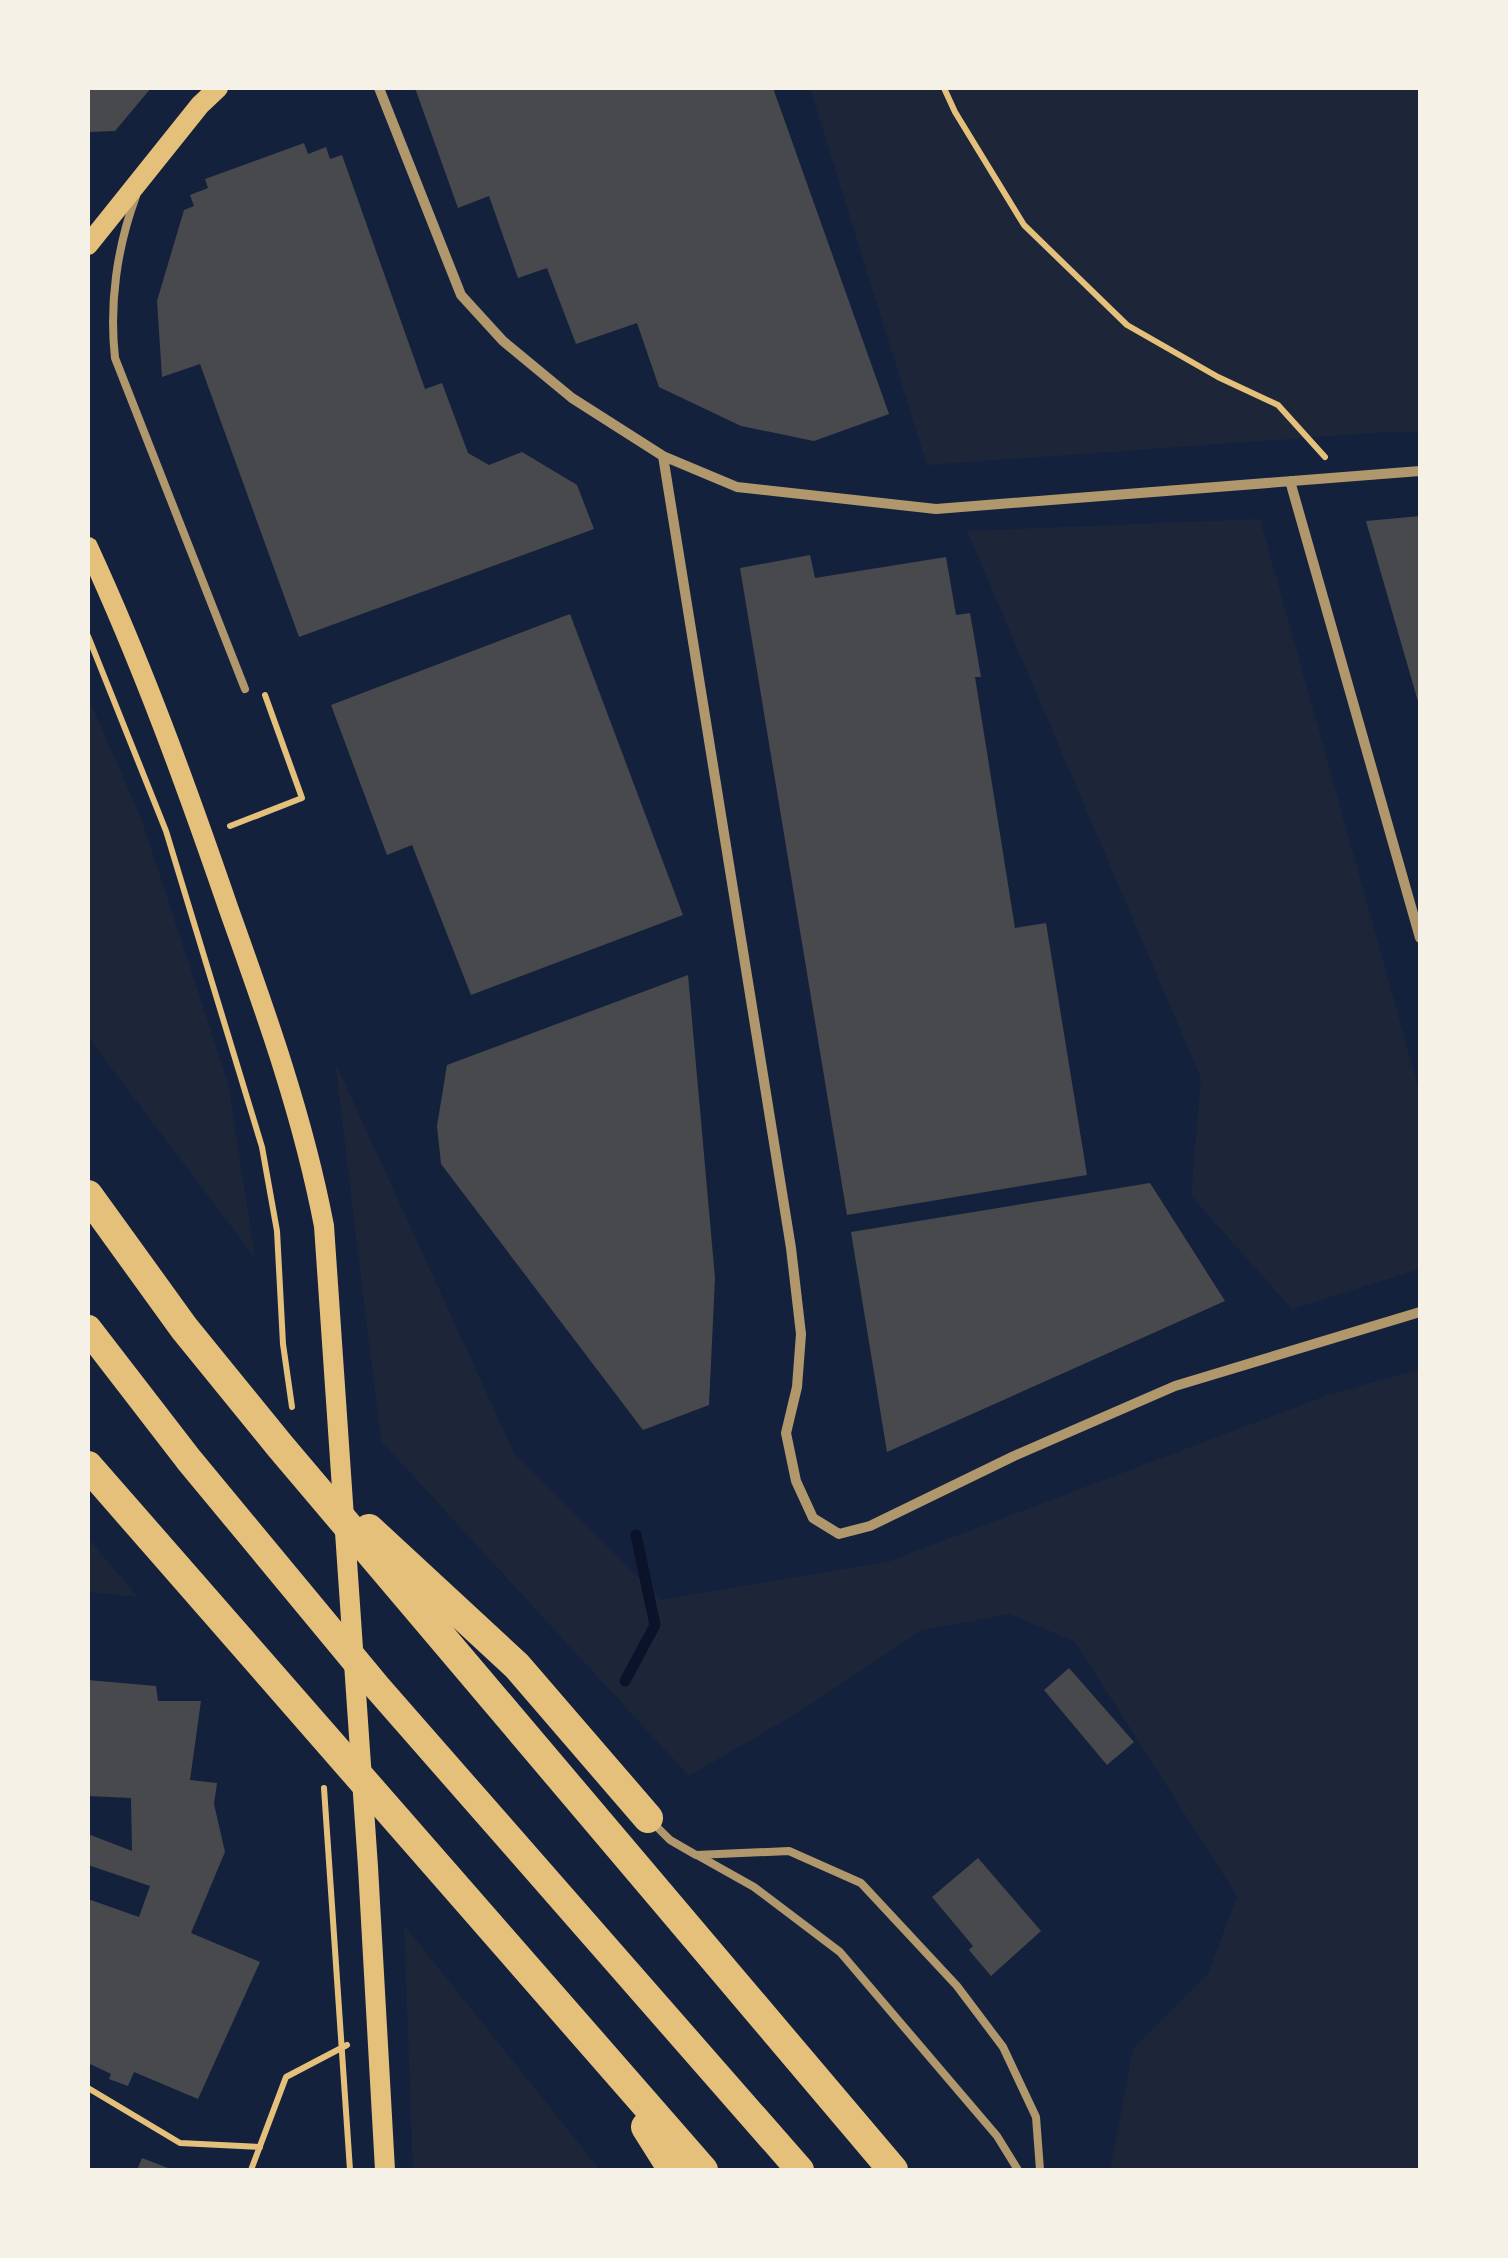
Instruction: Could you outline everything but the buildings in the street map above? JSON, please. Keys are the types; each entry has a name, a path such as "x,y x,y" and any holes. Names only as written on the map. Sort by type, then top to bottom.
{"highway":[{"path":"88,1196 232,1388 430,1627 893,2170"},
{"path":"88,1328 189,1460 432,1750 800,2170"},
{"path":"280,1446 517,1666 648,1818"},
{"path":"88,1466 703,2170"},
{"path":"592,2040 673,2170"}],"main road":[{"path":"88,245 200,105 218,88"},
{"path":"88,547 121,618 213,861 288,1077 324,1226 386,2170"}],"street":[{"path":"379,88 462,296 502,341 572,398 663,456 738,487 936,509 1420,471"},
{"path":"663,456 791,1248 801,1334 797,1386 786,1433 796,1481 813,1518 839,1534 870,1526 980,1472 1174,1386 1420,1312"},
{"path":"1290,482 1420,938"}],"lane":[{"path":"142,181 128,219 120,260 111,322 115,358 245,689"},
{"path":"648,1818 670,1840 754,1887 840,1952 997,2136 1018,2170"},
{"path":"696,1855 789,1850 861,1883 957,1986 1002,2048 1036,2117 1040,2170"}],"path":[{"path":"944,88 1014,208 1036,237 1127,325 1278,406 1315,442 1340,477"},
{"path":"88,636 166,831 262,1148 277,1231"},
{"path":"234,840 230,825 302,798 262,686"},
{"path":"326,1817 350,2170"},
{"path":"251,2170 286,2077 344,2046 378,2040"},
{"path":"88,2088 180,2142 260,2147"}],"shaded area":[{"path":"810,88 1420,88 1420,432 927,465"},
{"path":"1260,519 1420,1094 1420,1269 1292,1309 1191,1196 1201,1078 967,531"},
{"path":"88,697 141,818 228,1083 255,1258 88,1037"},
{"path":"335,1062 514,1453 661,1600 890,1561 1328,1395 1420,1369 1420,2170 1110,2170 1133,2049 1208,1974 1237,1896 1075,1642 1010,1614 922,1630 799,1712 689,1776 381,1441"},
{"path":"88,1538 138,1597 88,1592"},
{"path":"404,1925 600,2170 413,2170"}],"waterway":[{"path":"625,1681 655,1625 636,1535"}]}
